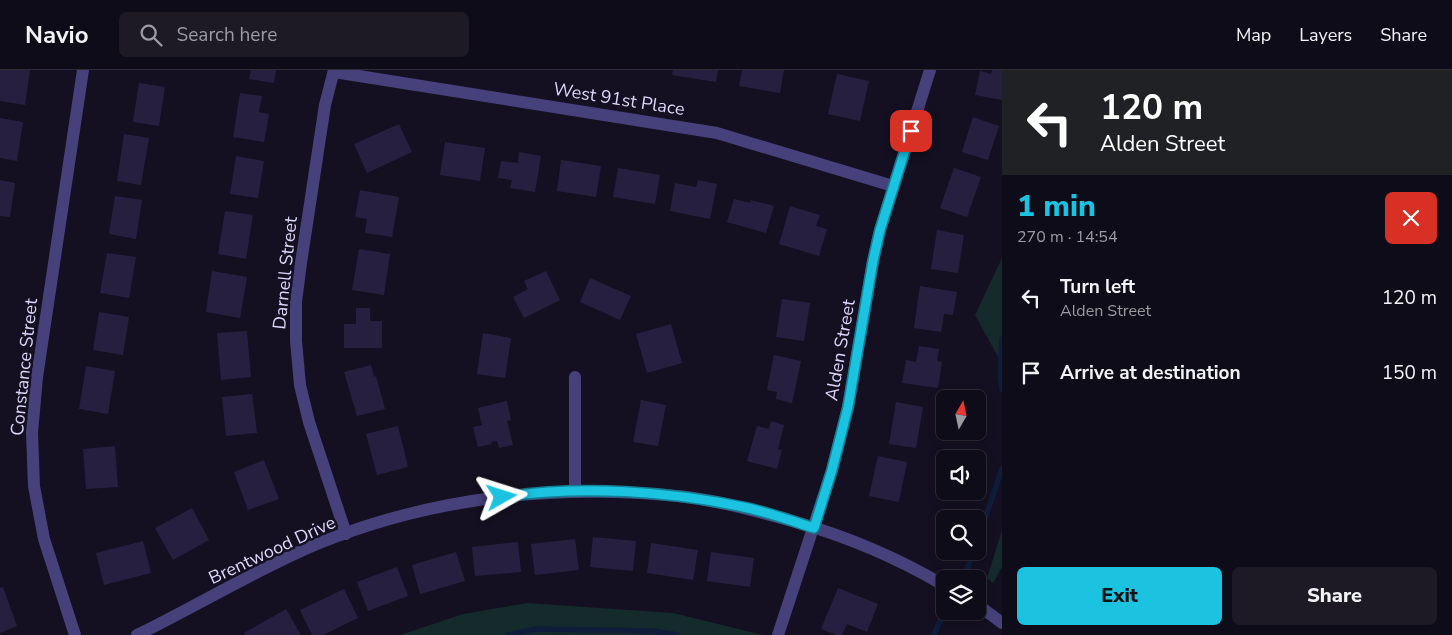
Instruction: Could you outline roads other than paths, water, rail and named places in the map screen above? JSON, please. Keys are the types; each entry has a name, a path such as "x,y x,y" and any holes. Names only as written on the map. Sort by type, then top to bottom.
{"street":[{"name":"Constance Street","path":"75,635 44,539 34,486 32,433 37,377 83,70"},
{"name":"Alden Street","path":"778,635 832,470 848,407 873,261 893,186 930,70"},
{"name":"West 91st Place","path":"334,71 718,133 893,186"},
{"name":"Darnell Street","path":"334,71 325,105 301,263 296,302 296,341 300,385 309,422 346,534"},
{"path":"574,377 575,492"},
{"name":"Brentwood Drive","path":"137,635 317,544 399,517 455,503 517,494 625,492 689,498 748,508 839,536 879,552 936,580"},
{"path":"986,611 1002,623"}],"waterway":[{"path":"1002,339 1000,378 1002,390"},
{"path":"986,516 1002,468"},
{"path":"967,569 970,560"},
{"path":"934,635 940,620"},
{"path":"508,635 535,629 654,631 677,635"}]}
